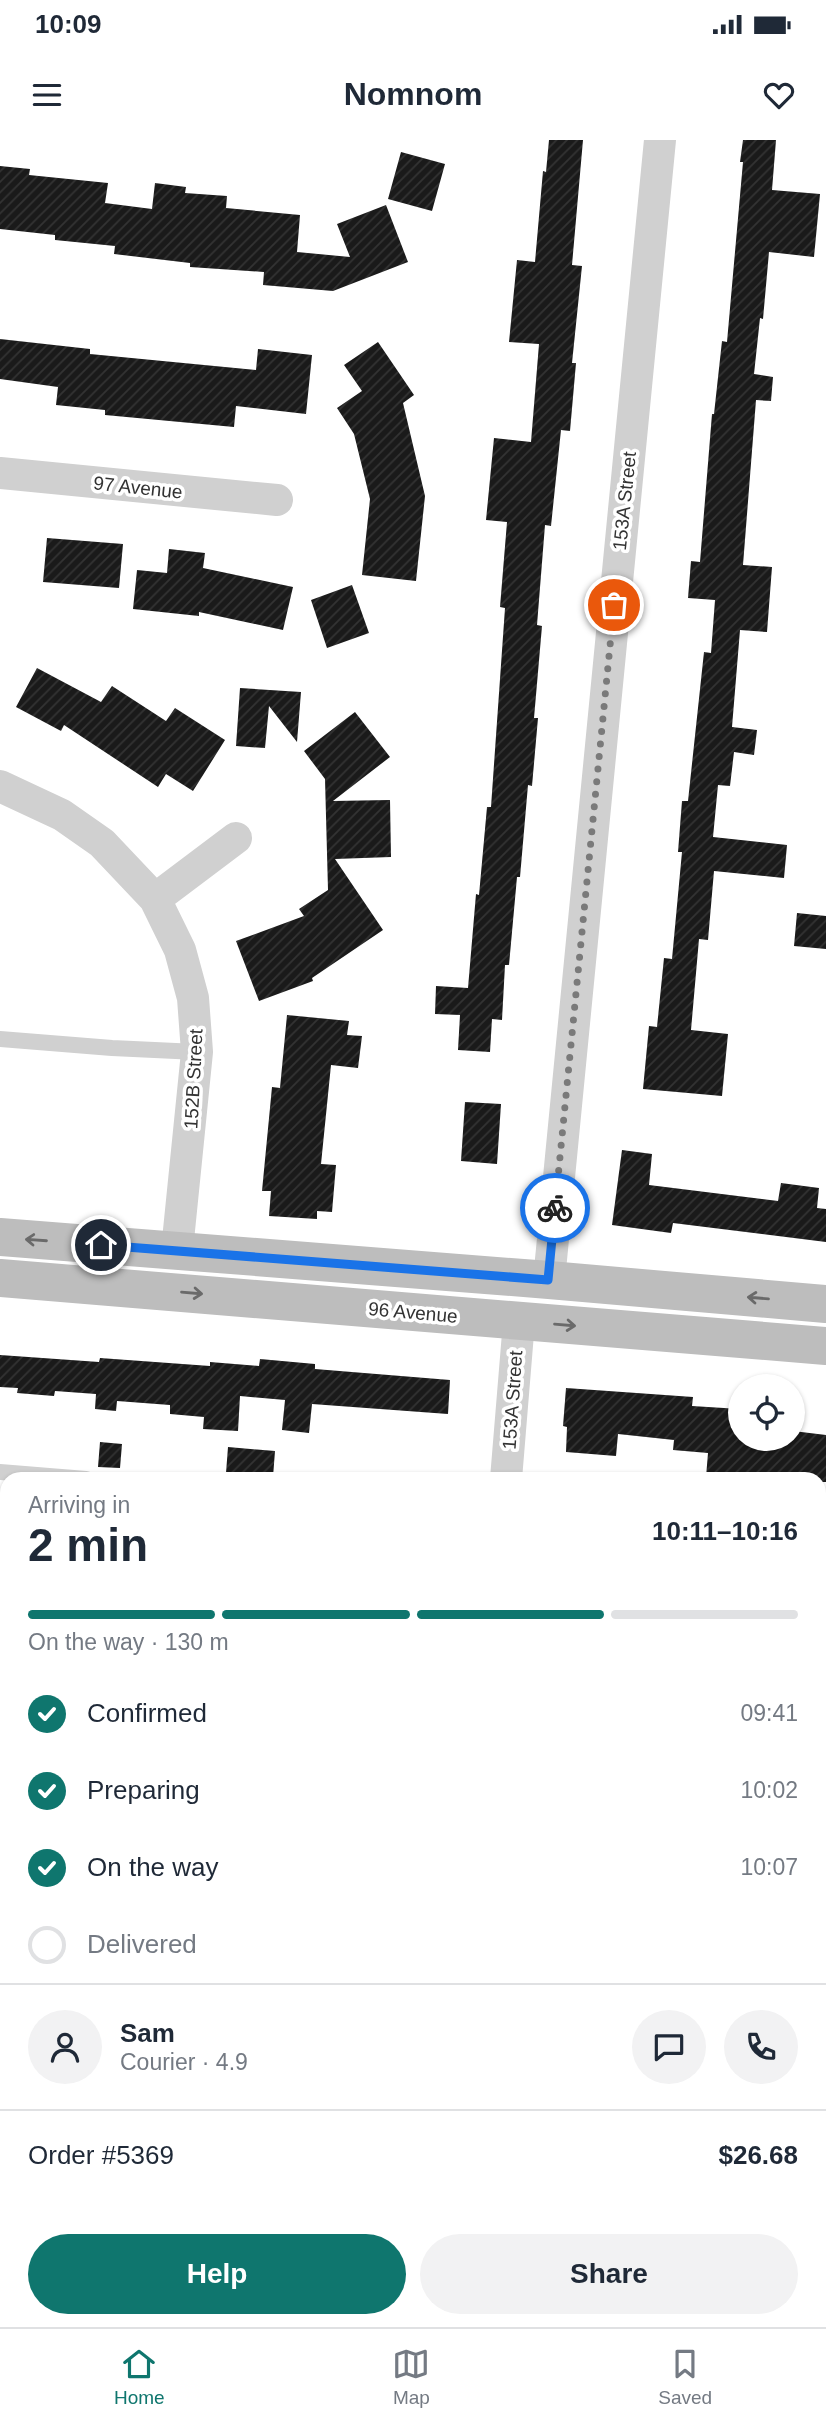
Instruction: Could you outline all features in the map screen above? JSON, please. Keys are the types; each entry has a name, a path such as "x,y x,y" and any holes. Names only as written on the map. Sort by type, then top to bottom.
{"main road":[{"path":"0,1237 826,1304"},
{"path":"124,1287 170,1260 177,1250"},
{"name":"96 Avenue","path":"0,1278 826,1346"}],"street":[{"name":"153A Street","path":"548,1280 660,140"},
{"name":"97 Avenue","path":"0,473 277,500"},
{"name":"152B Street","path":"0,786 62,815 83,828 120,860 155,899 180,950 193,998 197,1052 177,1250"},
{"path":"155,899 236,838"},
{"name":"153A Street","path":"507,1472 519,1321"}],"lane":[{"path":"0,1039 197,1052"}],"building":[{"path":"549,140 583,140 572,265 582,266 572,363 576,363 570,431 561,430 551,526 545,525 537,625 542,626 534,718 538,718 532,786 528,785 520,877 517,877 509,965 505,965 502,1020 492,1019 490,1052 458,1050 460,1015 435,1014 436,986 468,988 487,807 491,807 505,608 500,607 507,522 486,520 494,438 531,442 539,344 509,342 517,260 535,262 543,171 546,172"},
{"path":"743,140 776,140 772,190 820,194 814,257 769,252 763,319 760,318 754,374 773,377 771,401 756,400 743,565 772,567 767,632 740,630 732,727 757,730 754,755 734,752 730,786 718,785 713,837 787,845 784,878 714,871 708,940 699,939 691,1030 728,1034 722,1096 643,1089 649,1026 657,1027 664,958 672,959 682,852 678,852 682,801 688,801 704,652 711,653 715,600 688,598 691,561 700,562 712,414 722,341 727,342"},
{"path":"401,152 445,164 432,211 388,199"},
{"path":"0,166 30,169 29,175 108,183 105,203 152,209 155,183 186,187 185,193 227,196 226,208 300,215 297,252 350,257 337,224 386,205 408,262 333,291 263,285 264,272 190,267 190,263 114,254 115,246 55,240 55,235 0,229"},
{"path":"0,339 90,349 90,354 256,370 258,349 312,355 306,414 236,406 234,427 105,415 105,410 56,405 58,387 0,379"},
{"path":"378,342 414,395 403,403 425,496 416,581 362,575 370,499 354,434 337,408 362,391 344,365"},
{"path":"47,538 123,544 119,588 43,582"},
{"path":"169,549 205,553 203,568 293,587 283,630 199,612 199,616 133,609 137,570 167,573"},
{"path":"352,585 369,633 327,648 311,600"},
{"path":"37,668 101,702 112,686 166,721 175,708 225,740 193,791 166,774 158,787 64,725 61,731 16,707"},
{"path":"240,688 301,692 297,742 269,706 265,748 236,746"},
{"path":"355,712 390,757 333,801 390,800 391,857 335,859 383,930 312,978 313,981 259,1001 236,941 304,916 299,909 328,890 325,779 304,751"},
{"path":"797,913 826,916 826,949 794,946"},
{"path":"287,1015 349,1021 347,1035 362,1036 358,1068 331,1065 321,1164 336,1165 332,1212 317,1211 317,1219 269,1216 271,1191 262,1191 272,1087 280,1088"},
{"path":"465,1102 501,1104 497,1164 461,1161"},
{"path":"622,1150 652,1154 649,1185 778,1201 781,1183 819,1188 817,1208 826,1209 826,1242 673,1223 671,1233 612,1225"},
{"path":"0,1355 99,1362 100,1358 210,1366 210,1362 259,1366 260,1359 315,1364 315,1369 450,1380 448,1414 312,1404 309,1433 282,1430 285,1400 240,1396 238,1431 203,1429 204,1417 170,1414 170,1405 117,1401 116,1411 95,1409 96,1394 55,1391 54,1396 17,1393 18,1388 0,1387"},
{"path":"566,1388 693,1397 692,1406 728,1408 728,1451 805,1451 805,1432 826,1435 826,1472 706,1472 708,1453 673,1450 674,1440 618,1434 616,1456 566,1452 567,1427 563,1426"},
{"path":"100,1442 122,1444 120,1468 98,1467"},
{"path":"228,1447 275,1451 273,1472 226,1472"}],"way so far":[{"path":"555,1208 614,605"}],"route":[{"path":"101,1245 548,1280 555,1208"}]}
